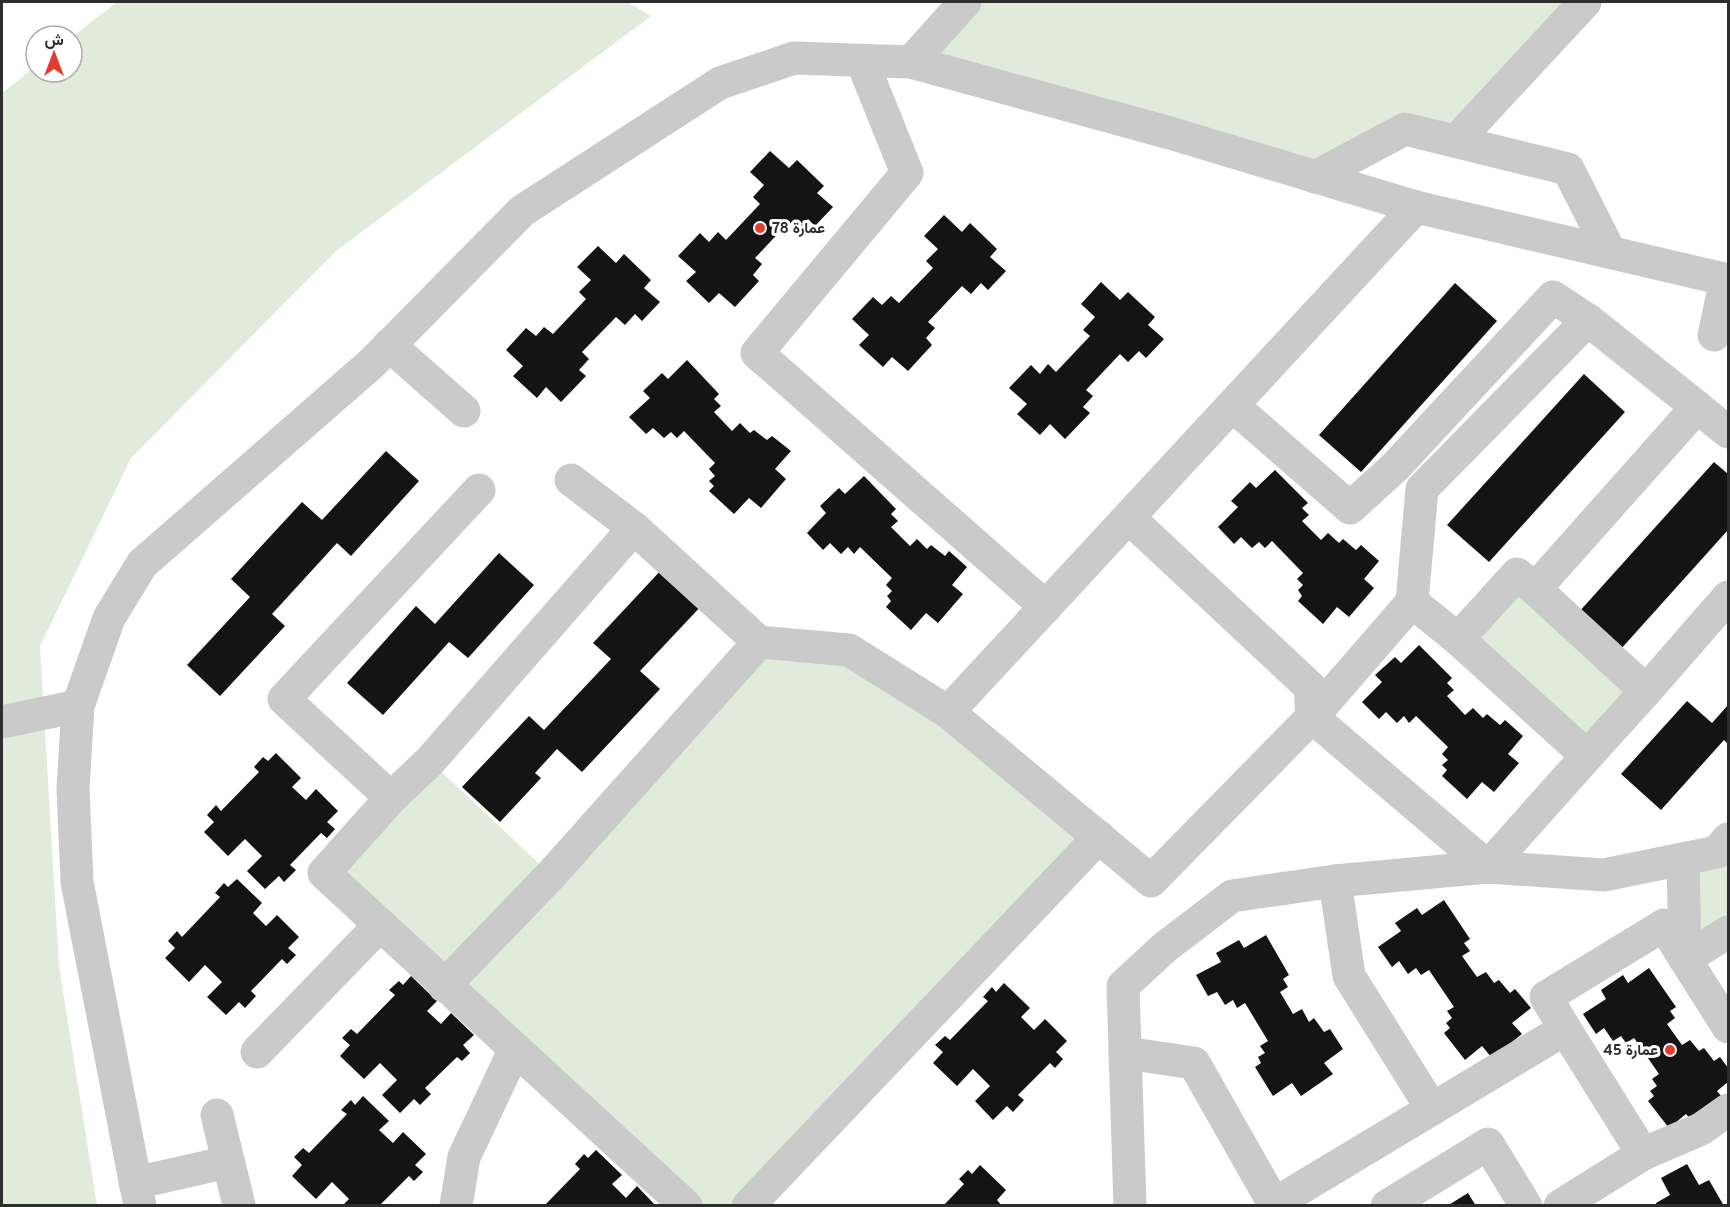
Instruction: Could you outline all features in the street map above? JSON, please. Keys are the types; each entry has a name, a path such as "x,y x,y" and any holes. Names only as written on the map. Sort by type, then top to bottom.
{"street":[{"path":"911,62 965,2"},
{"path":"1456,141 1585,2"},
{"path":"228,1161 138,1194 77,882 73,789 78,706 109,618 142,564 389,345 522,212 720,83 794,58 911,62 1170,133 1416,207 1727,280 1714,335"},
{"path":"862,61 907,173 757,353 1046,608"},
{"path":"1315,177 1405,129 1568,169 1610,252"},
{"path":"948,712 1416,207"},
{"path":"1233,406 1350,508 1395,467 1553,297 1588,320 1728,432"},
{"path":"571,480 634,528 759,642 849,650 948,712 1151,881 1312,717 1412,602 1422,489 1588,320"},
{"path":"389,345 464,411"},
{"path":"1535,589 1697,407"},
{"path":"391,798 284,699 479,490"},
{"path":"1129,518 1310,687 1312,717 1488,867"},
{"path":"634,528 430,761 391,798 324,873 444,986 515,1048 686,1206"},
{"path":"1458,639 1517,574 1646,691"},
{"path":"1488,867 1728,597"},
{"path":"1412,602 1458,639 1587,756"},
{"path":"444,986 550,875 759,642"},
{"path":"2,722 78,706"},
{"path":"748,1206 1099,837"},
{"path":"1130,1206 1123,986 1164,948 1232,896 1335,881 1488,867 1604,875 1683,859 1725,846"},
{"path":"1683,859 1685,959"},
{"path":"1335,881 1349,976 1432,1109"},
{"path":"257,1052 380,925"},
{"path":"1643,1154 1546,997 1664,925 1728,1028"},
{"path":"1685,959 1728,932"},
{"path":"1125,1053 1194,1062 1274,1204 1565,1029"},
{"path":"456,1206 464,1157 515,1048"},
{"path":"1560,1206 1643,1154 1701,1129 1728,1110"},
{"path":"217,1115 239,1205"},
{"path":"1387,1206 1488,1144 1526,1206"}],"green space":[{"path":"117,2 628,2 651,16 336,251 131,458 40,646 59,966 97,1205 2,1205 2,93 24,76 24,84 84,84 84,28"},
{"path":"965,2 1585,2 1456,141 1405,129 1315,177 911,62"},
{"path":"1517,574 1646,691 1587,756 1458,639"},
{"path":"759,642 849,650 1099,837 748,1206 685,1205 324,873 430,761 551,875"},
{"path":"1728,839 1728,932 1685,959 1683,859"}],"building":[{"name":"عمارة 78","path":"770,151 789,168 797,160 824,186 817,193 833,207 815,226 808,219 798,230 789,222 755,258 762,264 753,275 759,281 735,307 719,293 709,303 686,281 696,272 678,256 700,233 709,242 718,232 726,240 760,204 753,197 764,185 750,172"},
{"path":"944,215 962,232 970,223 997,249 990,257 1006,271 988,290 981,283 971,294 962,286 928,322 935,328 926,338 932,345 908,371 892,357 883,367 859,345 869,335 852,319 873,297 882,305 891,296 899,303 933,268 926,261 938,249 924,236"},
{"path":"598,246 616,263 624,254 651,280 644,288 660,302 642,321 635,314 625,325 616,317 582,352 589,359 579,370 586,376 561,402 546,387 537,398 513,376 523,366 506,350 526,328 536,336 544,327 553,334 586,299 579,292 591,280 577,267"},
{"path":"1101,282 1120,300 1128,292 1155,317 1148,325 1164,339 1146,358 1139,351 1128,362 1120,354 1086,390 1093,396 1083,407 1090,413 1065,439 1050,424 1040,435 1017,414 1027,404 1009,388 1031,365 1040,374 1048,364 1056,372 1090,336 1083,330 1095,317 1081,304"},
{"path":"1455,283 1497,321 1361,472 1319,435"},
{"path":"687,360 719,394 714,399 721,406 714,412 732,431 740,423 750,433 754,430 767,440 772,436 791,451 775,469 786,479 761,508 749,498 734,514 709,491 714,486 709,481 715,476 709,469 715,463 684,431 677,438 671,432 664,438 653,428 646,434 629,417 650,398 643,391 662,373 668,379"},
{"path":"1584,374 1625,412 1489,562 1447,525"},
{"path":"386,451 419,481 351,556 337,543 272,614 285,626 220,696 187,665 250,597 231,579 302,502 322,520"},
{"path":"1714,462 1728,474 1728,530 1620,650 1578,613"},
{"path":"1275,470 1308,503 1302,508 1309,515 1302,521 1321,540 1328,533 1339,543 1343,539 1356,550 1361,545 1379,561 1364,579 1374,588 1349,617 1337,607 1323,624 1298,601 1302,596 1298,590 1303,585 1297,579 1303,573 1272,541 1265,548 1259,542 1252,548 1241,537 1234,544 1218,527 1238,507 1231,501 1250,482 1256,488"},
{"path":"864,476 896,509 891,514 898,521 891,527 910,546 917,539 927,549 931,545 945,556 949,551 967,567 952,585 963,594 938,623 926,613 911,630 886,607 891,601 887,596 892,591 886,585 892,578 860,547 854,554 848,547 841,554 830,543 823,550 807,533 826,513 820,506 839,488 845,494"},
{"path":"499,553 534,585 468,658 449,642 383,715 347,683 416,606 435,624"},
{"path":"664,567 704,603 640,671 660,689 582,772 557,749 535,773 541,778 500,822 462,787 529,716 544,730 611,659 593,643"},
{"path":"1419,645 1452,678 1447,683 1454,690 1447,696 1465,715 1473,708 1483,718 1487,714 1500,725 1505,720 1523,736 1508,754 1519,763 1494,792 1482,782 1467,799 1442,776 1447,770 1442,765 1448,760 1442,754 1448,747 1416,716 1409,723 1404,716 1397,723 1386,712 1379,719 1362,702 1382,682 1375,675 1395,657 1401,663"},
{"path":"1687,701 1712,723 1728,705 1728,744 1724,740 1661,810 1621,774"},
{"path":"276,753 301,778 292,787 306,800 316,789 338,811 327,822 335,829 327,838 321,833 290,865 296,870 284,882 279,876 265,889 247,871 262,856 245,839 228,856 204,832 214,822 207,815 216,805 221,811 259,772 254,767 263,757 268,761"},
{"path":"237,879 262,903 253,913 266,926 277,915 299,937 288,948 296,955 287,964 282,959 251,991 256,996 245,1008 239,1002 226,1015 207,997 222,982 205,965 189,982 165,958 175,948 168,941 177,931 182,937 220,897 215,893 224,883 228,887"},
{"path":"1444,900 1470,939 1464,943 1470,951 1462,956 1477,977 1486,972 1494,983 1499,980 1510,993 1515,989 1531,1008 1512,1023 1522,1034 1492,1058 1482,1046 1465,1060 1444,1033 1450,1028 1446,1023 1452,1018 1447,1011 1454,1007 1429,970 1421,975 1416,968 1408,974 1399,961 1392,967 1378,947 1401,931 1395,923 1417,908 1422,915"},
{"path":"1266,935 1289,975 1283,979 1288,987 1280,992 1293,1014 1302,1009 1309,1022 1314,1018 1324,1032 1330,1029 1343,1049 1324,1063 1333,1074 1301,1096 1292,1083 1273,1096 1255,1067 1261,1063 1258,1057 1265,1053 1260,1046 1268,1041 1245,1003 1237,1008 1233,1000 1225,1005 1217,992 1208,996 1196,975 1221,962 1216,953 1239,940 1244,948"},
{"name":"عمارة 45","path":"1649,968 1676,1007 1670,1011 1675,1018 1667,1024 1682,1045 1690,1040 1699,1051 1704,1048 1714,1061 1720,1057 1728,1068 1728,1082 1717,1091 1726,1102 1696,1126 1686,1114 1669,1128 1648,1101 1654,1096 1650,1091 1657,1086 1652,1079 1659,1074 1634,1038 1626,1043 1621,1036 1613,1041 1604,1028 1596,1034 1583,1014 1606,999 1601,990 1623,975 1628,983"},
{"path":"411,976 437,1001 427,1011 441,1024 451,1013 474,1035 463,1045 470,1053 462,1061 457,1057 425,1088 431,1094 420,1105 414,1099 400,1113 382,1095 397,1080 380,1063 364,1079 340,1056 350,1045 342,1038 351,1029 357,1034 395,995 389,990 399,981 403,985"},
{"path":"1004,983 1030,1008 1021,1017 1034,1030 1045,1019 1067,1041 1056,1052 1063,1059 1055,1068 1050,1063 1018,1095 1024,1100 1013,1112 1007,1106 993,1120 975,1101 990,1086 973,1069 957,1086 933,1063 943,1052 935,1045 945,1036 950,1040 988,1001 983,997 992,987 996,992"},
{"path":"363,1096 389,1121 379,1130 393,1143 403,1132 426,1154 415,1165 423,1172 414,1181 409,1176 379,1206 342,1206 349,1199 332,1182 316,1199 292,1176 302,1165 294,1157 303,1148 309,1153 347,1114 341,1110 351,1100 355,1105"},
{"path":"596,1150 622,1175 612,1184 626,1198 637,1186 656,1206 544,1206 580,1169 575,1164 584,1154 588,1158"},
{"path":"1687,1164 1699,1185 1709,1180 1724,1206 1657,1206 1656,1203 1670,1195 1661,1178"},
{"path":"980,1165 1006,1190 997,1200 1002,1206 943,1206 964,1184 959,1179 968,1170 972,1174"},
{"path":"1468,1193 1476,1206 1447,1206"}],"place":[{"name":"عمارة 78","path":"760,228"},
{"name":"عمارة 45","path":"1670,1050"}]}
